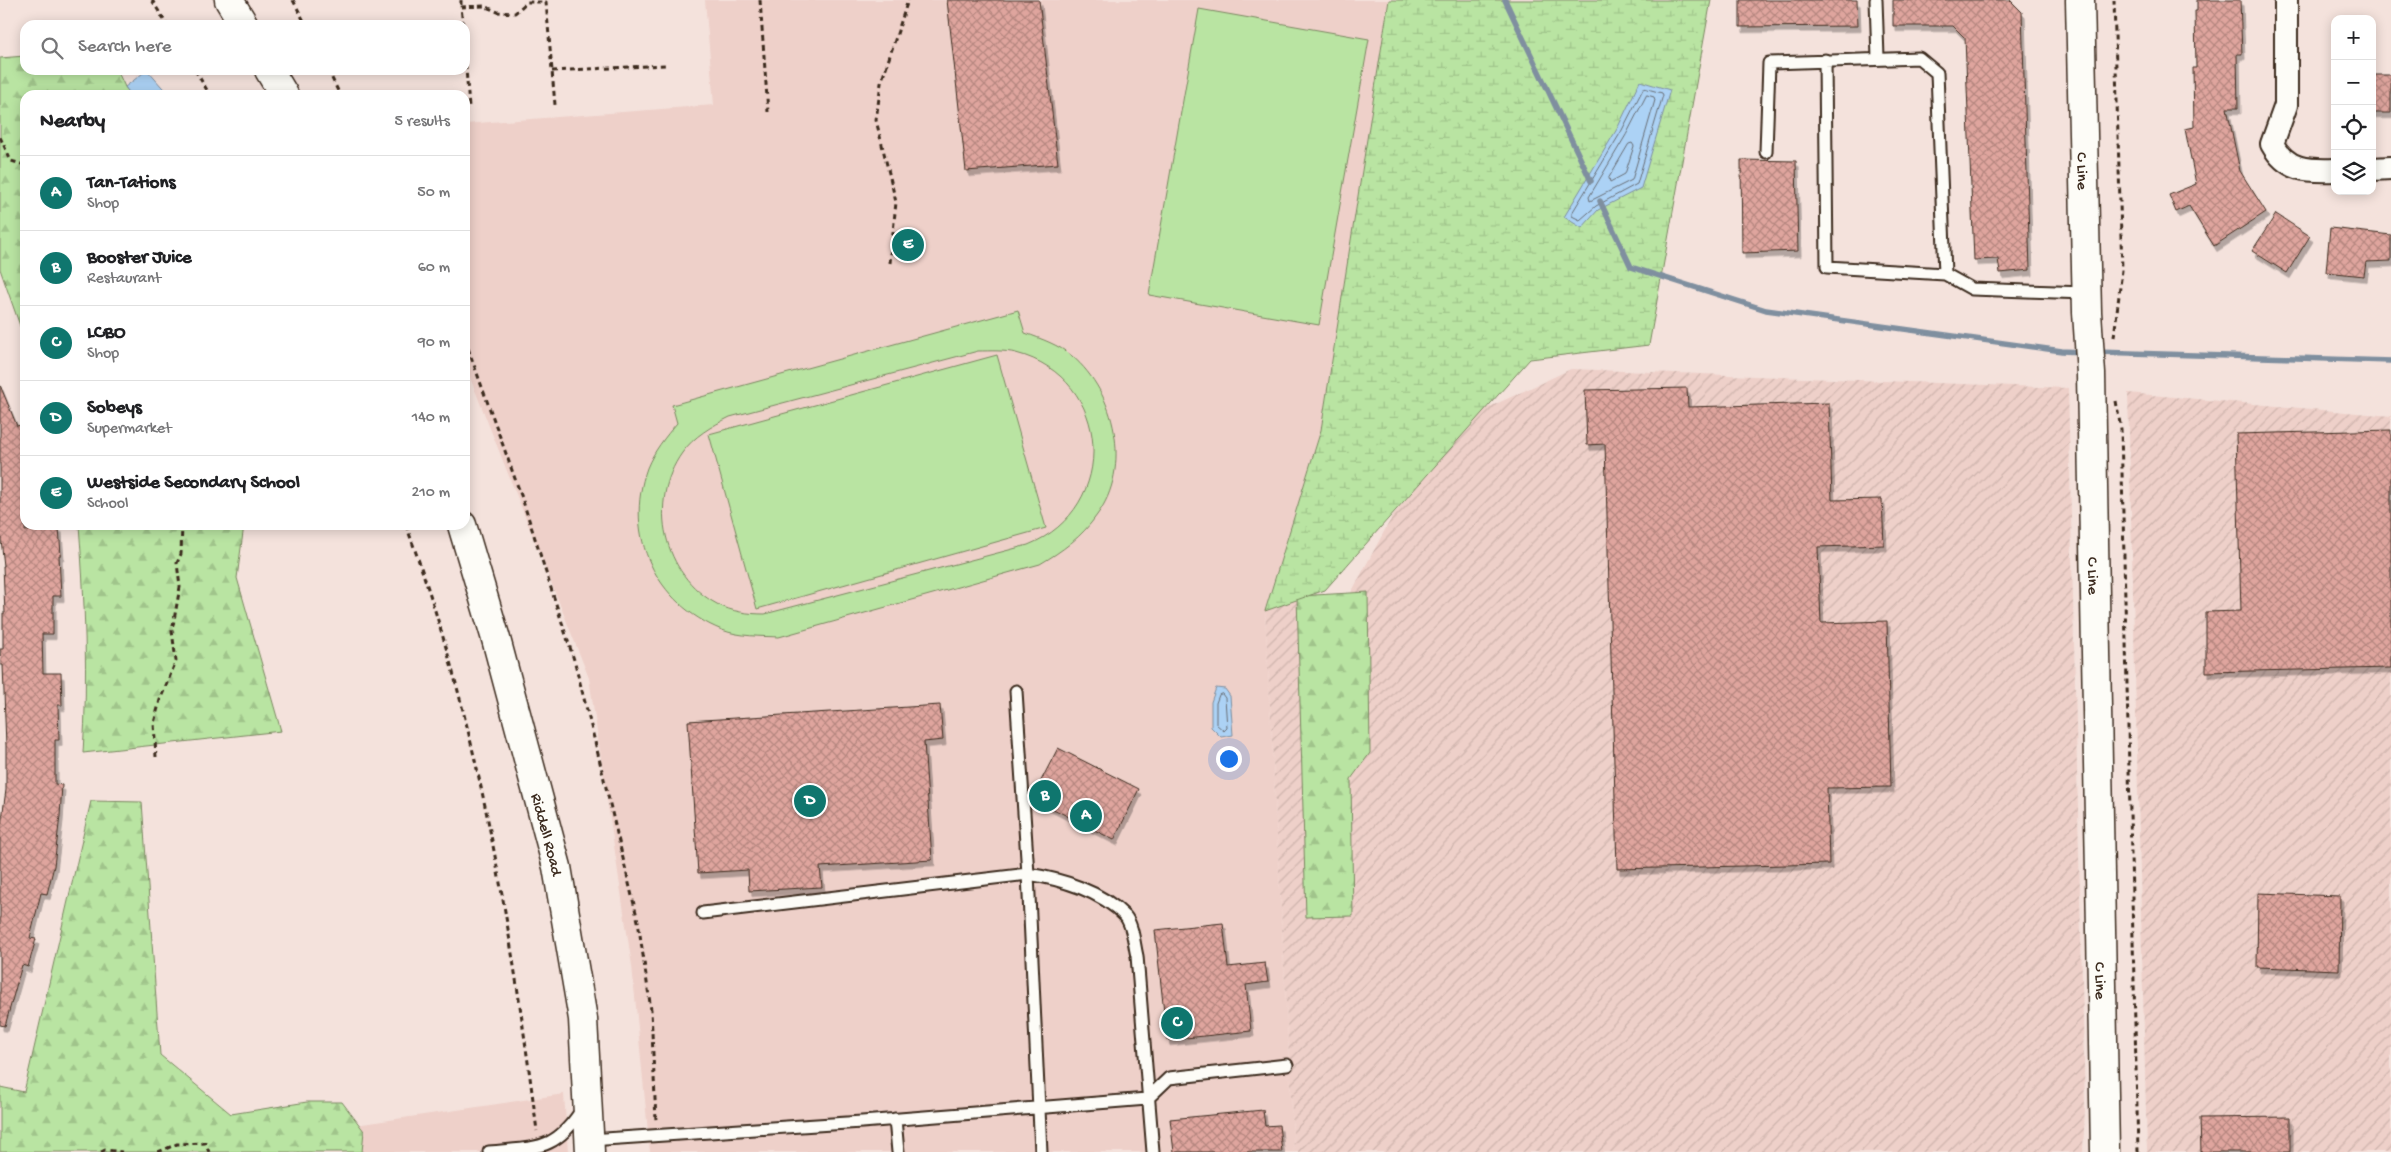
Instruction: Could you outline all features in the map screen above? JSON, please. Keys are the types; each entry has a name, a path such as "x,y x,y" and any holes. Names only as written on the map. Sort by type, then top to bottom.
{"street":[{"path":"229,0 241,20"},
{"name":"C Line","path":"2080,0 2087,293 2097,349 2105,1152"},
{"path":"2286,0 2286,105 2272,144 2283,160 2296,167 2311,170 2331,170"},
{"path":"272,75 281,90"},
{"path":"2376,169 2391,168"},
{"name":"Riddell Road","path":"463,530 496,639 557,867 583,1019 590,1146"}],"lane":[{"path":"1876,0 1878,58"},
{"path":"1766,152 1768,63 1919,58 1937,73 1945,274"},
{"path":"1825,60 1827,267 1945,274 1972,289 2087,293"},
{"path":"1016,691 1028,874 1041,1152"},
{"path":"703,914 1028,874 1054,878 1085,889 1126,917 1132,933 1137,956 1147,1099 1153,1152"},
{"path":"590,1146 656,1135 895,1119 1147,1099 1169,1078 1287,1065"},
{"path":"489,1152 539,1147 551,1143 572,1126 588,1100"},
{"path":"895,1119 898,1152"}],"path":[{"path":"152,0 164,20"},
{"path":"294,0 304,20"},
{"path":"461,0 462,20"},
{"path":"760,0 768,112"},
{"path":"890,262 896,202 876,120 881,83 908,0"},
{"path":"2097,349 2122,270 2114,0"},
{"path":"461,7 484,6 498,12 515,13 526,2 546,2 555,105"},
{"path":"552,71 666,64"},
{"path":"198,75 207,90"},
{"path":"330,75 338,90"},
{"path":"466,75 468,90"},
{"path":"0,137 11,161 20,164"},
{"path":"470,354 522,498 575,663 638,921 651,1010 656,1135"},
{"path":"2116,396 2121,429 2138,1152"},
{"path":"156,756 154,723 160,700 176,661 172,632 180,587 177,563 181,554 182,530"},
{"path":"408,530 456,685 500,871 539,1147"},
{"path":"158,1152 177,1144 205,1143 209,1152"},
{"path":"101,1152 105,1150 122,1152"}],"shaded area":[{"path":"705,0 1389,0 1321,430 1265,611 1294,1152 650,1152 632,966 589,678 470,378 470,124 714,105"},
{"path":"1571,369 2068,388 2085,1107 2083,1152 1294,1152 1265,611 1297,596 1351,593 1393,515 1483,410"},
{"path":"2128,393 2391,416 2391,1152 2147,1152"},
{"path":"564,1094 568,1152 349,1152 349,1126"}],"green space":[{"path":"1389,0 1711,0 1649,345 1530,359 1325,590 1265,611 1321,430"},
{"path":"1199,9 1369,39 1319,325 1149,295"},
{"path":"20,56 20,75 119,75 127,90 20,90 20,326 0,269 0,58"},
{"path":"1018,310 1025,333 1067,352 1087,372 1099,390 1108,410 1114,432 1116,454 1114,476 1108,496 1091,523 1071,543 1040,564 779,637 736,634 722,630 699,618 679,603 663,585 651,564 643,542 639,518 641,493 650,462 660,444 677,423 672,405","holes":["978,351 1016,353 1048,367 1072,388 1087,415 1093,444 1090,475 1079,503 1058,527 1028,545 765,614 741,612 717,604 699,591 684,575 673,556 666,536 663,515 665,493 671,472 682,453 698,437 730,417"]},
{"path":"997,355 1046,528 757,609 709,434"},
{"path":"79,530 243,530 237,578 281,731 83,753 85,639"},
{"path":"1368,592 1370,753 1351,779 1353,916 1306,917 1297,596"},
{"path":"91,801 142,802 160,1055 231,1114 307,1102 342,1102 364,1131 362,1152 0,1152 0,1087 24,1092"}],"water":[{"path":"141,75 151,75 165,90 127,90 125,87"},
{"path":"1640,81 1670,90 1641,188 1598,210 1582,228 1564,217 1617,129"},
{"path":"1216,688 1225,689 1230,696 1233,735 1221,737 1211,727 1211,702"}],"building":[{"path":"947,0 1039,0 1058,164 966,171"},
{"path":"1740,0 1857,0 1858,26 1740,27"},
{"path":"1893,0 2010,0 2022,12 2030,270 2000,273 1998,259 1974,260 1965,38 1953,26 1893,26"},
{"path":"2197,0 2240,0 2242,54 2237,54 2238,108 2227,108 2240,171 2266,212 2214,246 2189,206 2176,212 2169,195 2196,184 2185,129 2194,127 2193,68 2196,68 2195,11 2197,11"},
{"path":"2376,75 2391,75 2391,113 2376,113"},
{"path":"1741,160 1796,161 1798,251 1742,253"},
{"path":"2276,214 2310,236 2287,273 2252,251"},
{"path":"2330,228 2391,235 2391,261 2366,262 2364,276 2326,272"},
{"path":"0,385 17,426 20,425 20,530 59,530 61,555 59,555 61,596 53,596 53,634 42,634 43,673 61,673 62,705 58,705 59,740 55,740 55,784 62,785 60,816 54,866 47,894 41,893 30,938 36,939 28,967 22,965 5,1026 0,1025 0,833 6,790 6,746 3,665 1,665 0,649 3,649 3,613 5,613 4,566 0,530"},
{"path":"1687,388 1688,407 1829,403 1832,500 1882,499 1884,545 1818,547 1821,623 1887,621 1891,787 1827,788 1829,864 1617,869 1605,444 1587,445 1585,390"},
{"path":"2391,430 2391,668 2206,672 2206,612 2241,611 2236,434"},
{"path":"940,705 943,740 924,742 932,860 820,867 822,887 749,891 748,870 698,873 688,721"},
{"path":"1058,748 1139,789 1114,840 1032,798"},
{"path":"2258,893 2340,896 2339,970 2257,967"},
{"path":"1223,923 1228,967 1265,963 1268,982 1246,985 1251,1031 1167,1040 1155,930"},
{"path":"1263,1110 1265,1126 1279,1125 1282,1152 1174,1152 1170,1119"},
{"path":"2290,1117 2290,1152 2201,1152 2200,1118"}],"waterway":[{"path":"1505,0 1591,181"},
{"path":"1600,201 1631,267 1766,310 2062,351 2082,352"},
{"path":"2096,352 2391,361"}],"place":[{"name":"Westside Secondary School","path":"908,245"},
{"name":"Booster Juice","path":"1045,796"},
{"name":"Sobeys","path":"810,801"},
{"name":"Tan-Tations","path":"1086,816"},
{"name":"LCBO","path":"1177,1023"}]}
